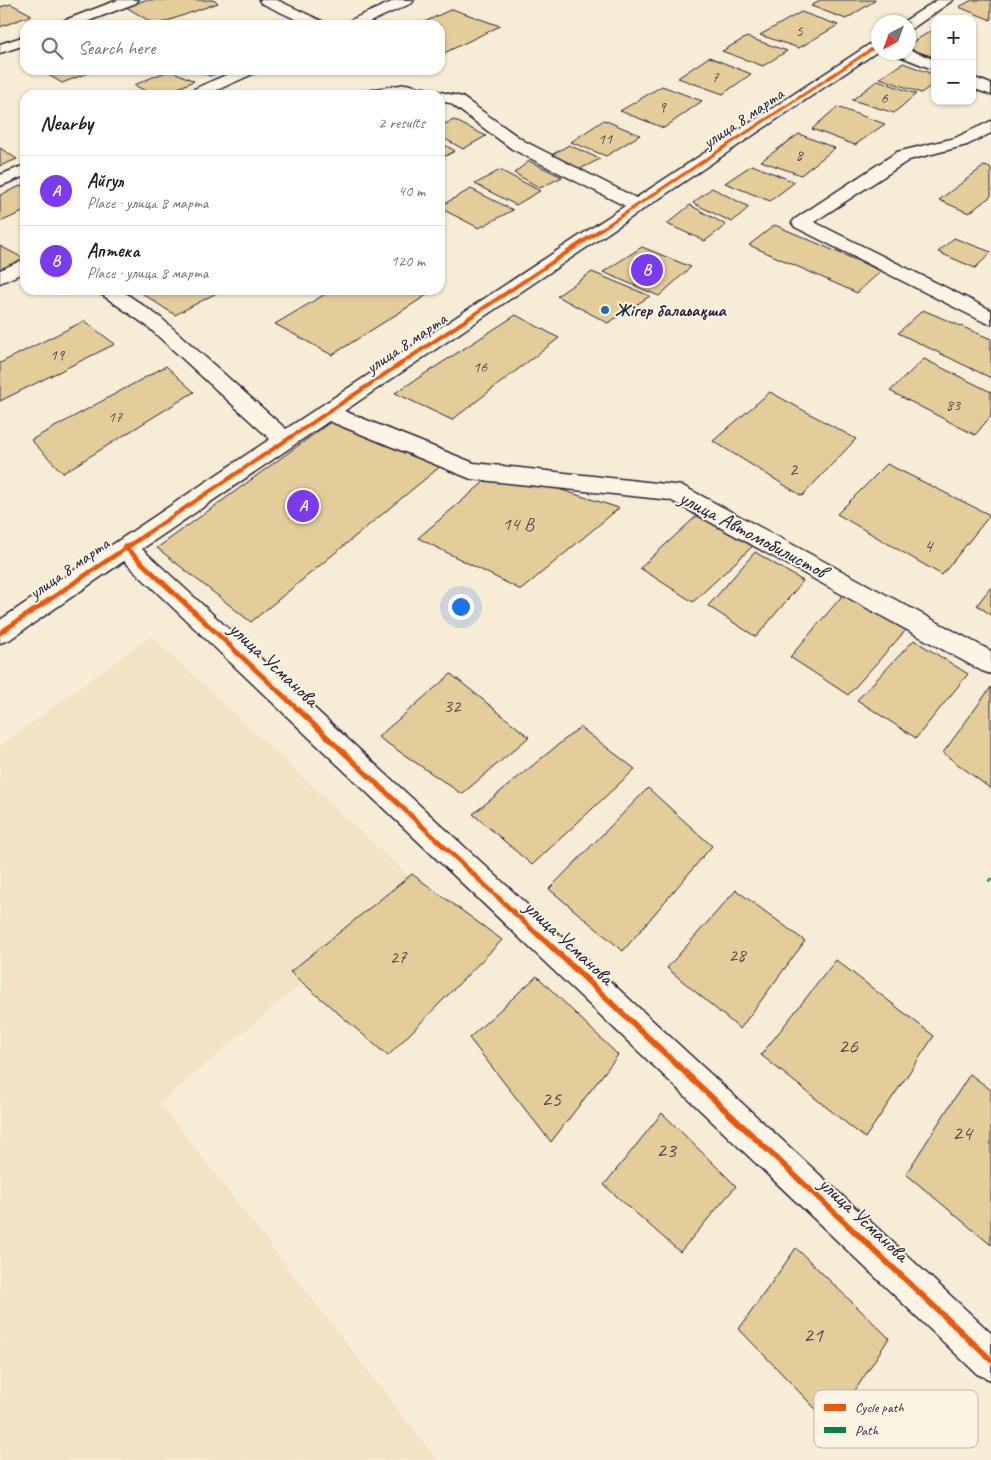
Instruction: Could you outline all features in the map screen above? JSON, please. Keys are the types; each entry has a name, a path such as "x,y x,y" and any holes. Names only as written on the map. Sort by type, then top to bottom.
{"street":[{"path":"78,20 131,0"},
{"path":"266,0 308,20"},
{"path":"362,20 407,0"},
{"path":"916,20 946,0"},
{"path":"0,49 20,42"},
{"name":"улица 8 марта","path":"0,633 326,412 871,50"},
{"path":"916,58 931,64"},
{"path":"205,90 239,75"},
{"path":"976,84 991,90"},
{"path":"384,90 416,88 423,90"},
{"path":"445,97 456,100 518,146 637,206"},
{"path":"991,126 961,142 903,156 801,223 991,318"},
{"path":"0,181 20,172"},
{"path":"0,277 20,267"},
{"path":"115,295 154,322 285,440"},
{"name":"улица Автомобилистов","path":"326,412 471,471 676,492 991,663"},
{"name":"улица Усманова","path":"125,547 991,1360"}],"shaded area":[{"path":"151,636 418,885 160,1103 437,1460 0,1460 0,746"}],"building":[{"path":"145,0 213,0 218,3 170,20 148,20 126,7"},
{"path":"820,0 876,0 846,19 811,6"},
{"path":"972,0 991,0 991,20 959,7"},
{"path":"11,4 32,15 0,27 0,7"},
{"path":"452,9 500,26 445,53 445,20 429,20"},
{"path":"801,12 838,25 799,48 760,35"},
{"path":"931,31 931,56 916,51 916,40"},
{"path":"747,37 787,51 763,66 722,51"},
{"path":"709,57 751,74 723,94 678,78"},
{"path":"903,63 931,74 931,86 921,93 880,78"},
{"path":"48,75 83,75 62,83"},
{"path":"158,75 181,75 194,81 173,90 144,90 134,85"},
{"path":"878,80 916,94 894,113 852,100"},
{"path":"662,86 702,101 664,128 620,111"},
{"path":"837,107 885,124 855,145 812,129"},
{"path":"454,120 486,136 463,149 445,139 445,124"},
{"path":"604,120 640,135 606,156 571,142"},
{"path":"799,134 835,148 801,175 761,161"},
{"path":"445,145 455,151 445,156"},
{"path":"569,145 600,159 578,170 548,157"},
{"path":"0,148 17,159 0,166"},
{"path":"529,161 562,177 540,188 514,173"},
{"path":"752,165 795,182 770,201 725,183"},
{"path":"984,166 991,168 991,196 969,213 939,200"},
{"path":"500,170 540,191 516,205 475,184"},
{"path":"20,186 20,213 0,222 0,195"},
{"path":"712,188 749,207 732,222 693,203"},
{"path":"471,189 513,210 479,228 445,211 445,203"},
{"path":"690,205 726,225 705,241 667,224"},
{"path":"775,225 881,271 857,293 749,245"},
{"path":"954,238 991,253 975,268 938,252"},
{"path":"0,246 20,256 20,263 0,273"},
{"path":"642,247 691,267 659,296 603,272"},
{"name":"Жігер балаьақша","path":"592,272 650,296 608,323 557,296"},
{"path":"145,295 213,295 175,315"},
{"path":"324,295 427,295 332,355 275,324"},
{"path":"923,310 991,339 991,378 898,333"},
{"path":"516,315 559,338 452,420 395,393"},
{"path":"84,321 115,344 0,401 0,363"},
{"path":"924,359 991,392 991,416 975,435 890,391"},
{"path":"166,366 194,392 63,473 31,440"},
{"path":"770,392 856,439 802,496 713,441"},
{"path":"343,413 442,465 251,622 157,548"},
{"path":"887,464 990,515 942,575 837,514"},
{"path":"498,470 619,508 521,590 418,538"},
{"path":"701,512 755,544 693,602 640,568"},
{"path":"755,552 803,581 756,637 708,606"},
{"path":"991,587 991,615 977,605"},
{"path":"843,595 906,630 848,695 790,657"},
{"path":"914,640 968,674 916,738 857,700"},
{"path":"451,674 529,737 462,794 378,737"},
{"path":"991,687 991,789 943,753"},
{"path":"580,727 635,769 532,865 473,814"},
{"path":"648,788 712,846 623,951 549,889"},
{"path":"412,874 502,940 388,1056 290,972"},
{"path":"736,890 805,941 740,1029 667,968"},
{"path":"836,960 934,1036 865,1138 761,1055"},
{"path":"537,976 618,1055 551,1142 469,1038"},
{"path":"970,1074 991,1090 991,1245 906,1174"},
{"path":"662,1113 736,1186 680,1252 604,1185"},
{"path":"796,1248 889,1338 855,1390 814,1390 814,1407 739,1329"}],"cycle path":[{"path":"0,633 285,440 871,50"},
{"path":"125,547 991,1360"}],"place":[{"name":"Аптека","path":"647,270"},
{"name":"Жігер балаьақша","path":"605,310"},
{"name":"Айгул","path":"303,506"}]}
